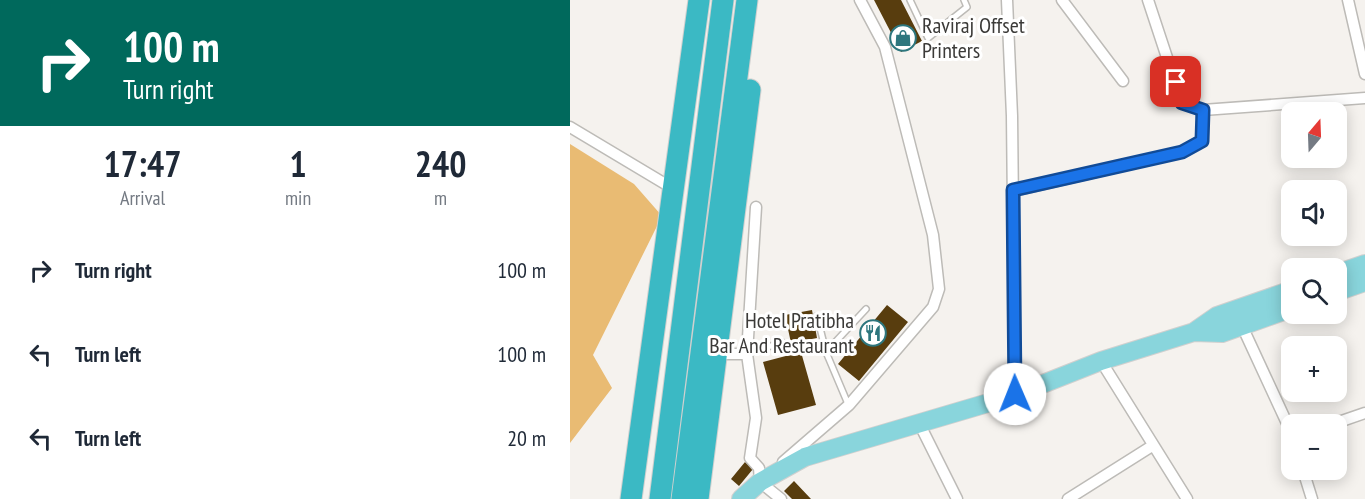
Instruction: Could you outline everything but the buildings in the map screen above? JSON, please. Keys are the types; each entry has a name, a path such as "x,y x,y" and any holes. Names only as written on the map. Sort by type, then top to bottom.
{"highway":[{"path":"631,499 699,0"},
{"path":"660,495 723,0"},
{"path":"688,498 747,0"},
{"path":"688,498 717,354 761,0"}],"main road":[{"path":"1347,270 1365,264"},
{"path":"1347,288 1365,282"},
{"path":"741,499 760,482 805,457 1015,394 1101,361 1194,332 1217,316 1281,294"},
{"path":"1194,332 1222,333 1281,312"}],"street":[{"path":"760,482 849,405 933,307 939,289 933,235 885,47 860,0"},
{"path":"1007,0 1013,190 1015,394"},
{"path":"1062,0 1123,81"},
{"path":"1148,0 1182,103 1203,110 1365,98"},
{"path":"1348,0 1365,74"},
{"path":"1013,190 1182,152 1202,141 1203,110"},
{"path":"570,128 672,188"},
{"path":"756,207 747,354 756,418 750,458 759,468 760,482 781,499"},
{"path":"1242,326 1283,414"},
{"path":"717,354 747,354"},
{"path":"1101,361 1187,499"},
{"path":"1347,419 1365,413"},
{"path":"919,423 957,499"},
{"path":"1068,499 1152,446"},
{"path":"1306,480 1312,499"}],"lane":[{"path":"910,0 928,38 967,7 964,0"},
{"path":"826,352 866,309"},
{"path":"817,316 826,352 849,405"},
{"path":"747,354 782,342"}],"shaded area":[{"path":"570,144 634,184 662,216 593,355 612,388 570,443"}],"place":[{"name":"Raviraj Offset Printers","path":"903,38"},
{"name":"Hotel Pratibha Bar And Restaurant","path":"873,333"}],"route":[{"path":"1015,394 1013,190 1182,152 1202,141 1203,110 1182,103 1176,82"}]}
